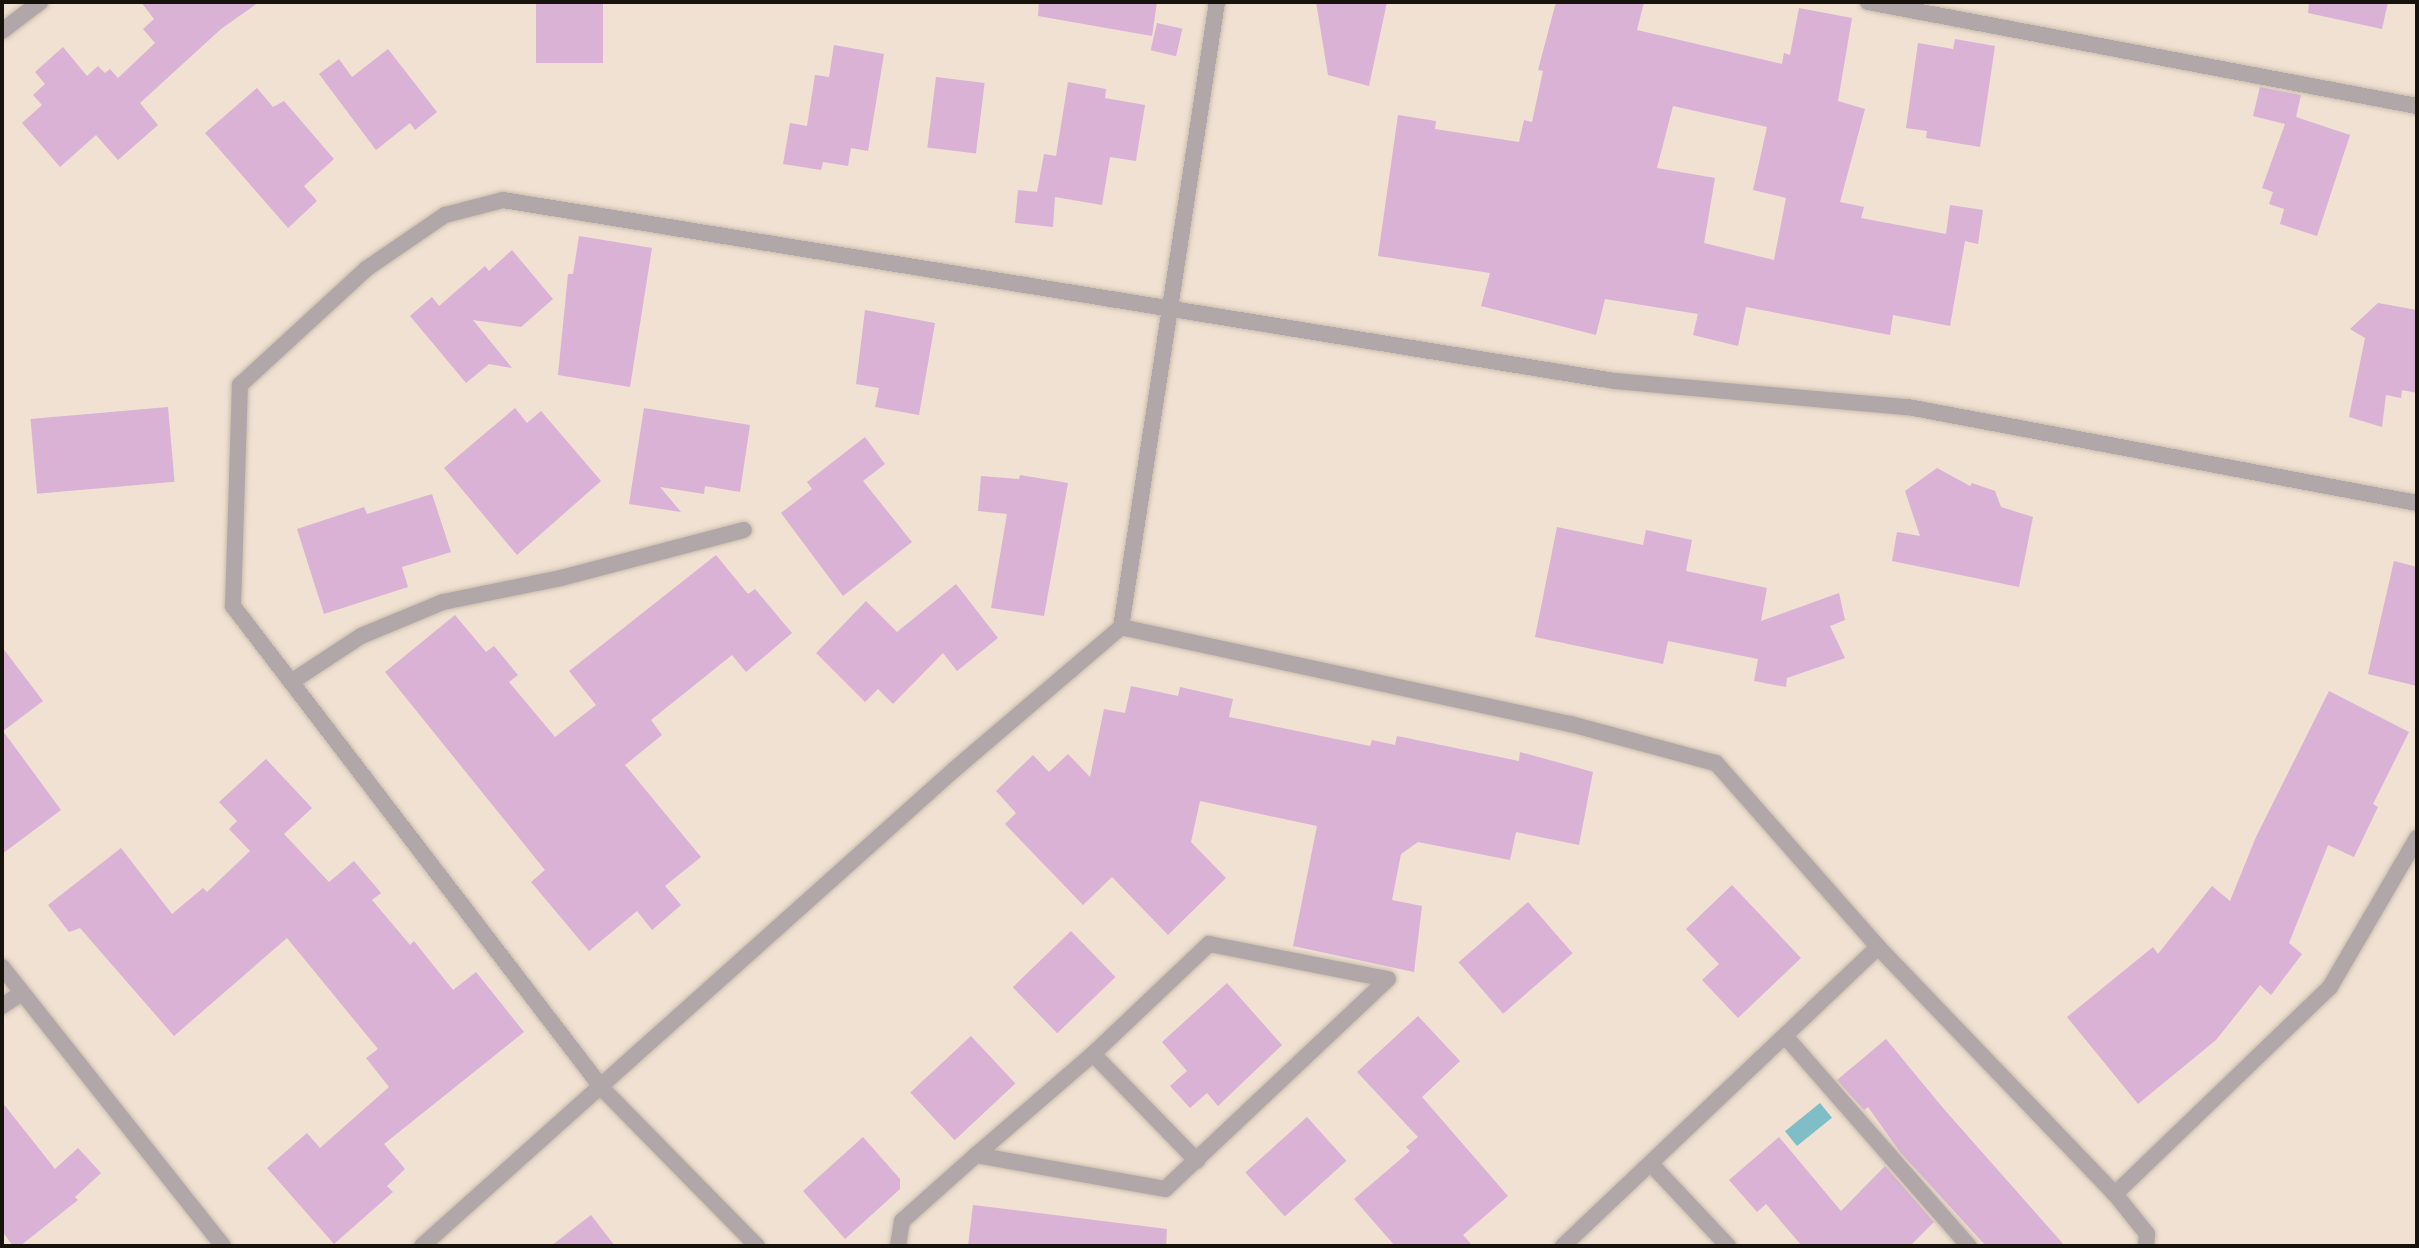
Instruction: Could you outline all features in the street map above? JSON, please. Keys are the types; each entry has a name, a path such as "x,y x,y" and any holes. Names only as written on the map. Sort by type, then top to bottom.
{"lane":[{"path":"2,31 40,2"},
{"path":"422,1246 603,1088 955,769 1121,627 1217,2"},
{"path":"1867,2 2417,106"},
{"path":"757,1246 603,1088 233,606 240,384 366,269 445,215 503,200 1614,381 1908,407 2417,503"},
{"path":"291,682 361,636 443,603 561,578 744,530"},
{"path":"1121,627 1571,724 1716,763 1878,947 2115,1194 2147,1234 2146,1246"},
{"path":"2115,1194 2330,987 2417,838"},
{"path":"898,1246 902,1221 976,1156 1093,1054 1209,944 1388,979 1165,1189 976,1156"},
{"path":"1563,1246 1652,1165 1878,947"},
{"path":"2,967 223,1246"},
{"path":"2,1006 22,993"},
{"path":"1785,1037 1969,1246"},
{"path":"1093,1054 1197,1161"},
{"path":"1652,1165 1728,1246"}],"water":[{"path":"1820,1103 1832,1118 1797,1146 1785,1131"}],"building":[{"path":"141,2 259,2 221,29 140,103 158,125 118,160 96,135 60,167 22,123 42,105 33,95 45,84 35,72 63,47 87,76 98,66 105,73 110,69 118,78 155,43 143,29 154,19"},
{"path":"536,2 603,2 603,63 536,63"},
{"path":"1039,2 1157,2 1152,36 1038,16"},
{"path":"1316,2 1387,2 1369,86 1328,75"},
{"path":"1556,2 1644,2 1637,30 1782,64 1784,53 1790,55 1799,8 1852,18 1838,101 1865,109 1840,202 1864,207 1861,218 1946,234 1950,205 1983,210 1978,244 1965,241 1950,326 1893,315 1890,335 1746,307 1738,346 1693,335 1698,314 1605,299 1596,335 1481,306 1490,273 1378,256 1398,115 1436,121 1435,129 1519,142 1524,120 1532,122 1543,71 1538,70","holes":["1673,106 1767,127 1753,190 1786,198 1774,260 1704,243 1715,178 1657,168"]},
{"path":"2309,2 2388,2 2382,29 2308,13"},
{"path":"1157,23 1182,29 1176,56 1151,50"},
{"path":"1955,39 1995,46 1980,147 1926,138 1927,131 1906,128 1918,43 1953,49"},
{"path":"834,45 884,54 868,151 851,148 848,166 823,162 821,170 783,164 790,123 807,126 815,75 829,77"},
{"path":"388,49 437,112 415,130 410,123 376,150 319,74 339,59 352,77"},
{"path":"936,77 985,83 976,153 927,147"},
{"path":"1068,82 1106,89 1105,98 1145,105 1136,161 1110,157 1102,205 1055,197 1053,227 1015,223 1018,190 1037,192 1044,154 1056,156"},
{"path":"2260,87 2301,95 2296,117 2350,135 2317,236 2280,224 2284,209 2269,204 2273,192 2262,188 2285,124 2253,116"},
{"path":"257,88 273,107 284,101 334,159 304,186 317,201 288,228 205,133"},
{"path":"579,236 652,248 630,387 558,375 568,274 573,274"},
{"path":"512,250 553,299 521,327 473,320 512,368 489,364 466,383 410,316 432,297 439,306 485,266 489,271"},
{"path":"2378,303 2417,310 2417,393 2402,390 2401,398 2386,395 2382,427 2349,417 2365,338 2350,329"},
{"path":"865,310 935,323 919,415 875,407 879,388 856,384"},
{"path":"168,407 175,482 37,494 31,419"},
{"path":"515,408 527,423 541,411 601,481 517,555 444,468"},
{"path":"644,408 750,425 740,492 705,486 704,494 660,487 681,512 629,504"},
{"path":"865,437 885,464 863,481 912,542 843,596 781,513 812,489 807,482"},
{"path":"1937,468 1970,486 1972,483 1995,491 2001,507 2033,517 2019,587 1892,561 1897,532 1920,536 1905,491"},
{"path":"1020,475 1068,483 1044,616 991,608 1007,514 978,511 981,476 1019,479"},
{"path":"432,494 451,552 402,567 408,587 324,614 297,529 364,507 367,514"},
{"path":"1557,527 1643,545 1646,530 1692,540 1686,571 1767,588 1761,621 1839,593 1845,620 1830,626 1845,658 1787,678 1786,687 1754,681 1758,659 1668,641 1663,664 1535,637"},
{"path":"716,555 748,594 755,589 792,633 746,672 732,655 651,720 662,735 625,765 701,857 665,886 681,905 652,930 637,911 589,951 531,882 545,870 385,672 455,615 486,652 494,646 518,675 509,682 555,737 596,705 569,671"},
{"path":"2394,561 2417,567 2417,686 2368,674"},
{"path":"956,584 998,638 957,671 943,653 893,704 878,689 865,702 816,653 866,601 897,632"},
{"path":"2,647 43,701 3,731 61,810 2,854"},
{"path":"1131,686 1178,696 1180,687 1233,699 1229,717 1370,746 1372,740 1395,745 1397,736 1519,761 1520,752 1593,772 1579,845 1516,832 1510,860 1418,842 1401,854 1392,900 1422,906 1414,972 1293,946 1317,826 1200,801 1191,842 1226,878 1168,935 1112,877 1083,905 1005,824 1016,813 996,791 1033,755 1049,772 1068,754 1090,777 1104,709 1125,713"},
{"path":"2329,691 2409,732 2373,804 2378,807 2354,857 2328,845 2289,943 2302,954 2271,995 2260,985 2216,1040 2138,1104 2067,1017 2153,947 2158,954 2212,886 2230,901 2256,837"},
{"path":"266,759 312,808 284,834 329,882 354,861 381,893 372,900 410,945 414,941 453,990 476,972 524,1032 384,1144 405,1169 387,1186 393,1192 334,1244 267,1168 307,1133 320,1148 389,1087 366,1058 378,1049 287,938 174,1036 80,928 69,932 48,905 121,848 172,914 203,888 207,892 250,851 229,829 237,821 219,802"},
{"path":"1732,885 1801,958 1738,1018 1702,980 1719,964 1686,929"},
{"path":"1528,902 1573,953 1503,1014 1459,962"},
{"path":"1071,931 1115,977 1057,1033 1013,987"},
{"path":"1227,983 1282,1045 1218,1106 1207,1093 1190,1108 1170,1086 1187,1071 1162,1042"},
{"path":"1418,1016 1460,1061 1422,1097 1508,1196 1463,1235 1473,1246 1395,1246 1354,1199 1410,1151 1406,1147 1418,1137 1357,1072"},
{"path":"971,1036 1015,1084 955,1140 910,1093"},
{"path":"1886,1039 2065,1246 1986,1246 1900,1152 1868,1107 1864,1110 1837,1080"},
{"path":"2,1102 55,1169 78,1148 101,1173 75,1197 78,1200 20,1246 13,1246 2,1231"},
{"path":"1307,1117 1346,1161 1285,1216 1245,1173"},
{"path":"863,1137 900,1179 900,1189 845,1239 803,1191"},
{"path":"1779,1137 1841,1211 1885,1166 1934,1222 1910,1246 1802,1246 1766,1204 1757,1212 1729,1180"},
{"path":"973,1205 1167,1229 1166,1246 968,1246"},
{"path":"591,1215 615,1246 551,1246"}]}
